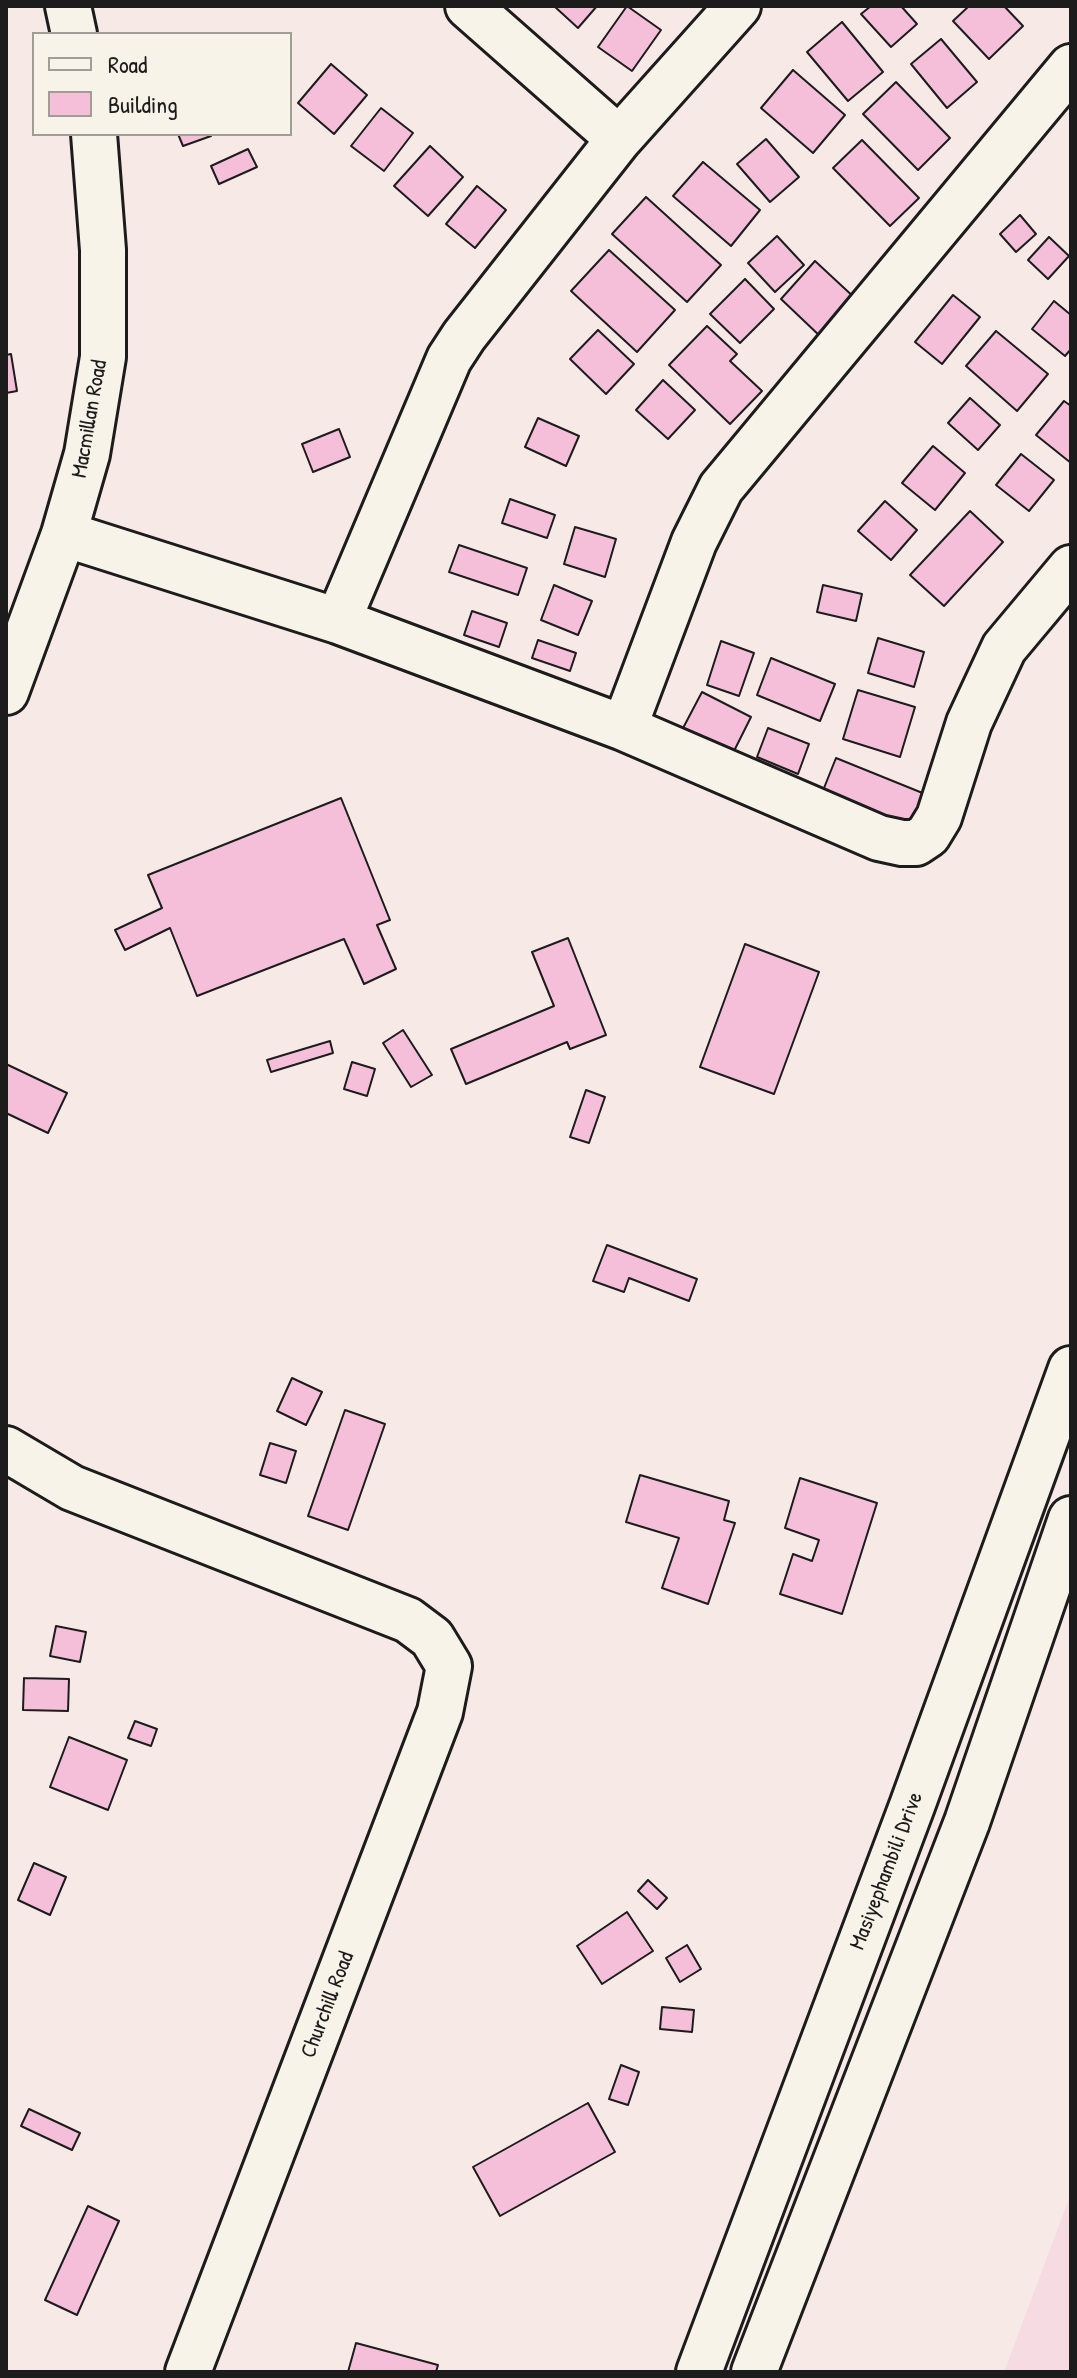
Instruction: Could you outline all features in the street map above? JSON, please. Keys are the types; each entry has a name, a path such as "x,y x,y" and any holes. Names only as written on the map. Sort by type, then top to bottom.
{"street":[{"path":"68,6 74,32"},
{"path":"468,6 619,139"},
{"path":"338,621 449,359 619,139 738,6"},
{"path":"624,728 694,542 721,488 1071,67"},
{"name":"Macmillan Road","path":"6,692 64,534 87,454 103,357 103,250 94,136"},
{"path":"64,534 338,621 624,728 879,838 916,843 928,835 939,817 969,723 1004,648 1071,568"},
{"name":"Masiyephambili Drive","path":"699,2372 912,1806 1071,1369"},
{"name":"Churchill Road","path":"6,1449 72,1488 408,1620 432,1638 449,1666 440,1712 188,2372"},
{"path":"754,2372 967,1822 1071,1519"}],"shaded area":[{"path":"1071,2193 1071,2372 1004,2372"}],"building":[{"path":"554,6 597,6 578,28"},
{"path":"627,6 661,30 632,71 598,47"},
{"path":"871,6 901,6 917,24 891,47 861,14"},
{"path":"969,6 1004,6 1023,26 989,59 953,21"},
{"path":"842,22 883,72 848,101 807,52"},
{"path":"941,39 977,82 947,108 911,64"},
{"path":"331,64 367,95 334,134 298,103"},
{"path":"793,70 845,115 813,153 761,108"},
{"path":"896,82 950,138 918,170 863,114"},
{"path":"381,108 413,133 384,171 351,146"},
{"path":"179,136 211,136 183,146"},
{"path":"766,139 799,177 770,202 737,164"},
{"path":"862,140 919,198 890,226 833,168"},
{"path":"430,146 463,177 428,216 394,186"},
{"path":"248,149 257,167 219,184 211,166"},
{"path":"703,162 760,210 731,246 673,196"},
{"path":"477,186 506,210 475,248 446,224"},
{"path":"646,197 721,265 687,302 612,234"},
{"path":"1020,215 1036,234 1016,252 1000,234"},
{"path":"777,236 804,265 775,292 748,263"},
{"path":"1049,237 1069,256 1048,279 1028,260"},
{"path":"609,250 675,310 637,352 571,291"},
{"path":"815,261 857,300 822,338 781,299"},
{"path":"745,279 774,309 740,343 710,314"},
{"path":"953,295 980,317 942,364 915,342"},
{"path":"1054,301 1071,315 1071,349 1065,356 1032,329"},
{"path":"707,326 737,354 730,361 762,391 730,424 669,365"},
{"path":"598,330 634,364 606,394 570,359"},
{"path":"996,331 1048,374 1017,411 966,366"},
{"path":"11,354 17,391 6,393 6,355"},
{"path":"663,380 695,410 668,439 636,410"},
{"path":"970,398 1000,425 978,450 948,423"},
{"path":"1064,401 1071,406 1071,463 1036,435"},
{"path":"538,418 579,436 566,466 525,447"},
{"path":"339,429 350,457 313,472 302,444"},
{"path":"933,446 965,473 935,510 902,483"},
{"path":"1021,454 1054,480 1029,511 996,485"},
{"path":"510,499 555,515 547,538 502,523"},
{"path":"885,501 917,530 891,560 858,531"},
{"path":"970,511 1003,542 944,606 910,575"},
{"path":"575,527 616,539 605,577 564,564"},
{"path":"459,545 527,568 518,595 449,572"},
{"path":"554,585 592,601 578,635 541,620"},
{"path":"823,585 862,594 856,621 817,612"},
{"path":"472,611 507,623 499,647 464,635"},
{"path":"878,638 924,652 914,687 868,673"},
{"path":"538,640 576,653 570,671 532,658"},
{"path":"721,641 754,653 739,696 707,685"},
{"path":"771,658 835,684 820,721 757,695"},
{"path":"858,690 915,707 900,757 843,739"},
{"path":"702,692 751,717 732,755 682,730"},
{"path":"768,728 809,744 798,774 757,757"},
{"path":"836,758 925,794 912,829 822,793"},
{"path":"341,798 390,920 377,925 396,969 364,984 344,939 197,996 170,928 125,950 115,930 162,908 148,875"},
{"path":"568,938 606,1035 570,1049 567,1042 466,1084 451,1049 554,1006 532,952"},
{"path":"745,944 819,972 774,1094 700,1067"},
{"path":"403,1030 432,1075 411,1087 383,1043"},
{"path":"330,1041 333,1053 271,1072 267,1060"},
{"path":"352,1062 375,1069 367,1096 344,1089"},
{"path":"6,1064 67,1093 48,1133 6,1113"},
{"path":"586,1090 605,1097 589,1143 570,1137"},
{"path":"607,1245 697,1279 689,1301 629,1278 624,1292 593,1281"},
{"path":"292,1378 322,1392 306,1425 277,1411"},
{"path":"345,1410 385,1424 348,1530 308,1516"},
{"path":"270,1443 296,1451 286,1483 260,1475"},
{"path":"640,1475 729,1501 724,1520 735,1523 708,1604 662,1588 679,1538 626,1522"},
{"path":"800,1478 877,1503 842,1614 780,1594 793,1554 812,1561 819,1540 785,1528"},
{"path":"56,1626 86,1632 80,1662 50,1656"},
{"path":"24,1678 69,1679 68,1711 23,1710"},
{"path":"135,1721 157,1729 151,1746 128,1738"},
{"path":"69,1737 127,1760 108,1810 50,1787"},
{"path":"34,1863 66,1877 50,1915 18,1900"},
{"path":"648,1880 667,1898 657,1909 638,1891"},
{"path":"627,1912 653,1951 602,1984 577,1946"},
{"path":"687,1945 701,1969 680,1982 666,1958"},
{"path":"662,2007 694,2010 692,2032 660,2029"},
{"path":"621,2065 639,2072 628,2105 609,2099"},
{"path":"588,2103 615,2152 500,2216 473,2167"},
{"path":"29,2109 80,2133 72,2150 21,2126"},
{"path":"88,2206 119,2221 77,2315 45,2300"},
{"path":"356,2343 438,2365 436,2372 348,2372"}]}
